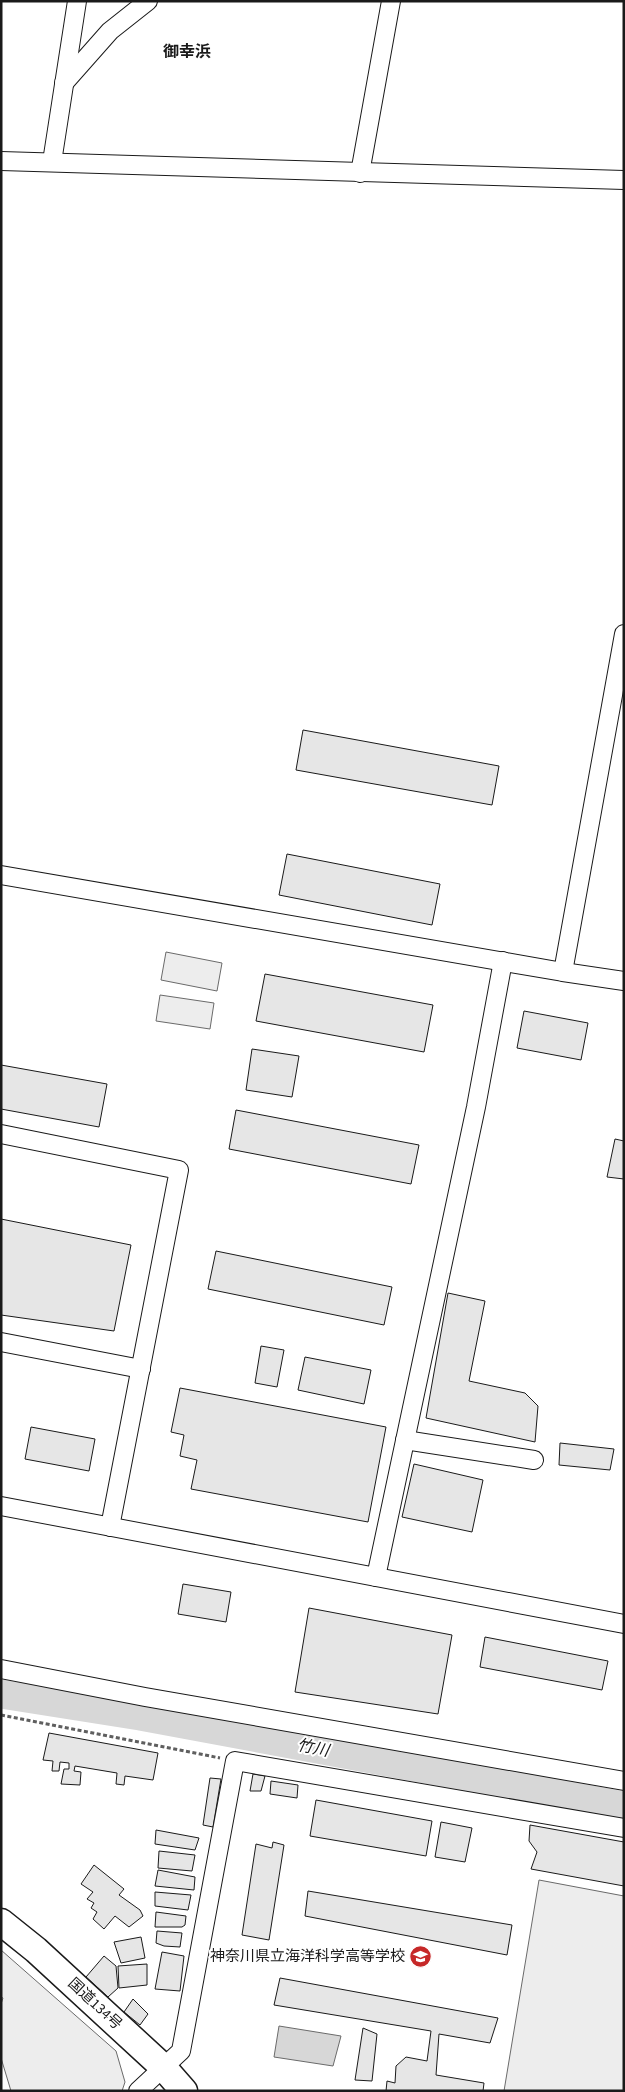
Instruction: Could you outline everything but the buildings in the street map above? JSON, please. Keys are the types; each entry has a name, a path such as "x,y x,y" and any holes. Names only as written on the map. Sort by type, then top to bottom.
{"highway":[{"name":"国道134号","path":"1,1922 36,1950 184,2091"}],"street":[{"path":"52,162 77,1"},
{"path":"64,83 110,31 148,1"},
{"path":"360,173 391,1"},
{"path":"1,161 624,180"},
{"path":"563,972 618,700 624,634"},
{"path":"1,874 503,962 624,981"},
{"path":"376,1577 476,1107 503,962"},
{"path":"1,1134 179,1170 110,1527"},
{"path":"1,1342 141,1369"},
{"path":"405,1440 534,1460"},
{"path":"1,1506 624,1624"},
{"path":"1,1669 155,1699 624,1781"},
{"path":"138,2091 181,2051 235,1761 624,1828"}],"path":[{"path":"1,1715 235,1761"}],"shaded area":[{"path":"166,952 222,963 217,991 161,980"},
{"path":"160,995 214,1003 210,1029 156,1021"},
{"path":"539,1880 624,1896 624,2091 504,2091"},
{"path":"1,1950 116,2051 125,2082 122,2091 11,2091 1,2058 1,2004 3,1998 1,1997"},
{"path":"279,2026 341,2036 333,2066 274,2057"}],"waterway":[{"name":"竹川","path":"1,1694 140,1716 624,1806"}],"place":[{"name":"神奈川県立海洋科学高等学校","path":"421,1956"}],"district":[{"name":"御幸浜","path":"187,52"}]}
